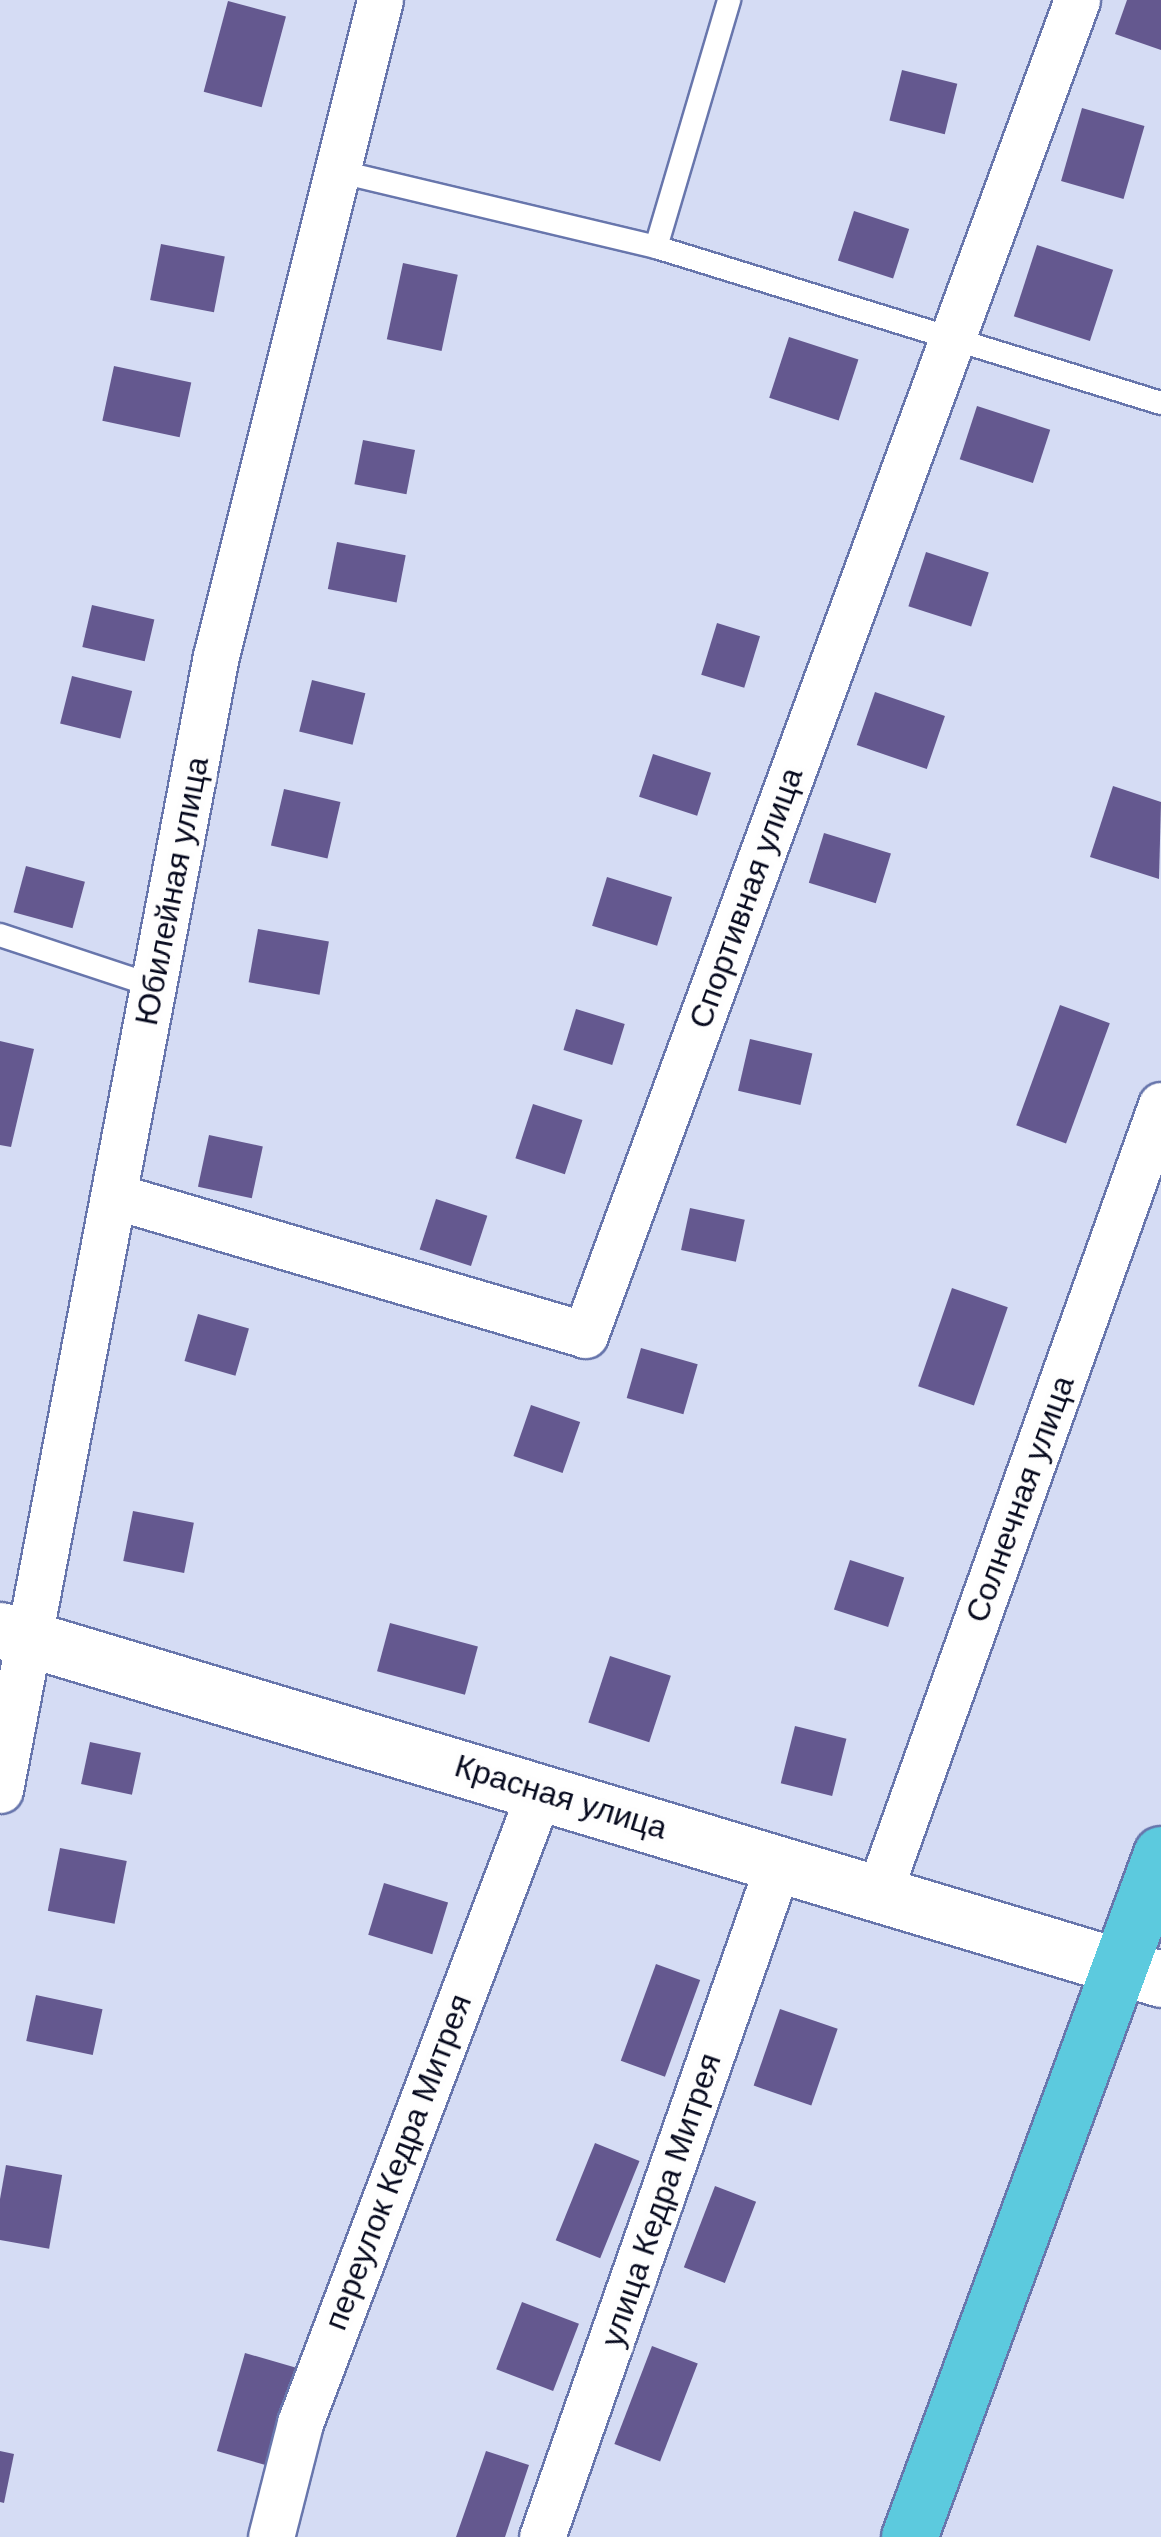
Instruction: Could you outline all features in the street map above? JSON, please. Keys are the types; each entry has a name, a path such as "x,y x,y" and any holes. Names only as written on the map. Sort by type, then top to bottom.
{"highway":[{"path":"908,2537 1141,1973 1161,1854"}],"street":[{"name":"Юбилейная улица","path":"0,1790 15,1634 114,1196 216,656 380,0"},
{"name":"Спортивная улица","path":"114,1196 585,1335 1077,0"},
{"name":"Солнечная улица","path":"879,1892 1161,1105"},
{"name":"Красная улица","path":"15,1634 1141,1973"},
{"name":"переулок Кедра Митрея","path":"272,2537 306,2406 540,1791"},
{"name":"улица Кедра Митрея","path":"542,2537 779,1862"}],"lane":[{"path":"656,247 729,0"},
{"path":"337,172 656,247 954,333 1161,403"},
{"path":"0,935 154,986"}],"building":[{"path":"1127,0 1161,0 1161,50 1115,34"},
{"path":"228,1 286,17 262,107 204,92"},
{"path":"902,70 957,84 945,134 889,120"},
{"path":"1082,108 1144,126 1124,199 1061,181"},
{"path":"854,211 909,229 893,278 838,260"},
{"path":"161,244 225,256 214,312 150,300"},
{"path":"1037,245 1113,270 1090,341 1014,316"},
{"path":"403,263 458,275 442,351 387,339"},
{"path":"789,337 858,360 839,420 769,398"},
{"path":"114,366 191,382 180,437 102,421"},
{"path":"977,406 1050,430 1033,483 960,459"},
{"path":"363,440 415,450 406,494 354,484"},
{"path":"337,542 406,555 397,602 328,589"},
{"path":"926,552 989,572 971,627 908,606"},
{"path":"92,605 154,619 145,661 82,647"},
{"path":"717,623 760,636 744,688 701,675"},
{"path":"72,676 132,691 120,739 60,724"},
{"path":"312,680 365,693 353,745 299,731"},
{"path":"875,692 945,716 927,769 857,745"},
{"path":"653,754 711,773 697,816 639,797"},
{"path":"1113,786 1161,802 1159,879 1090,857"},
{"path":"284,789 341,802 327,859 271,846"},
{"path":"824,833 891,853 876,903 809,883"},
{"path":"26,866 85,882 72,928 14,912"},
{"path":"607,877 672,897 657,946 592,926"},
{"path":"258,929 329,942 320,995 249,982"},
{"path":"1060,1005 1110,1023 1066,1143 1016,1125"},
{"path":"576,1009 625,1024 612,1065 563,1050"},
{"path":"750,1039 812,1053 800,1105 738,1091"},
{"path":"0,1041 34,1049 11,1147 0,1145"},
{"path":"533,1104 582,1120 565,1174 515,1158"},
{"path":"209,1135 263,1146 252,1198 198,1187"},
{"path":"436,1199 487,1216 471,1266 420,1249"},
{"path":"690,1208 745,1220 736,1262 681,1250"},
{"path":"952,1288 1008,1307 974,1406 918,1386"},
{"path":"198,1314 249,1329 235,1376 184,1361"},
{"path":"641,1348 698,1364 683,1414 627,1398"},
{"path":"531,1405 580,1422 563,1473 513,1456"},
{"path":"133,1511 194,1523 184,1573 123,1561"},
{"path":"850,1560 904,1578 888,1627 834,1609"},
{"path":"390,1623 478,1647 465,1695 377,1671"},
{"path":"610,1656 671,1676 649,1742 588,1723"},
{"path":"795,1726 846,1739 832,1796 781,1783"},
{"path":"90,1742 141,1753 132,1795 81,1784"},
{"path":"60,1848 127,1861 115,1924 48,1911"},
{"path":"384,1883 448,1903 432,1954 368,1935"},
{"path":"656,1964 700,1980 665,2077 621,2061"},
{"path":"36,1995 103,2009 93,2055 26,2041"},
{"path":"780,2009 838,2029 811,2105 754,2086"},
{"path":"595,2143 640,2161 600,2258 556,2240"},
{"path":"6,2165 62,2175 49,2249 0,2240 0,2199"},
{"path":"715,2186 756,2202 725,2283 684,2267"},
{"path":"522,2302 579,2324 553,2391 496,2369"},
{"path":"652,2346 698,2364 660,2462 614,2444"},
{"path":"245,2353 298,2368 270,2466 217,2451"},
{"path":"0,2451 14,2454 4,2503 0,2502"},
{"path":"486,2451 529,2465 505,2537 456,2537"}]}
